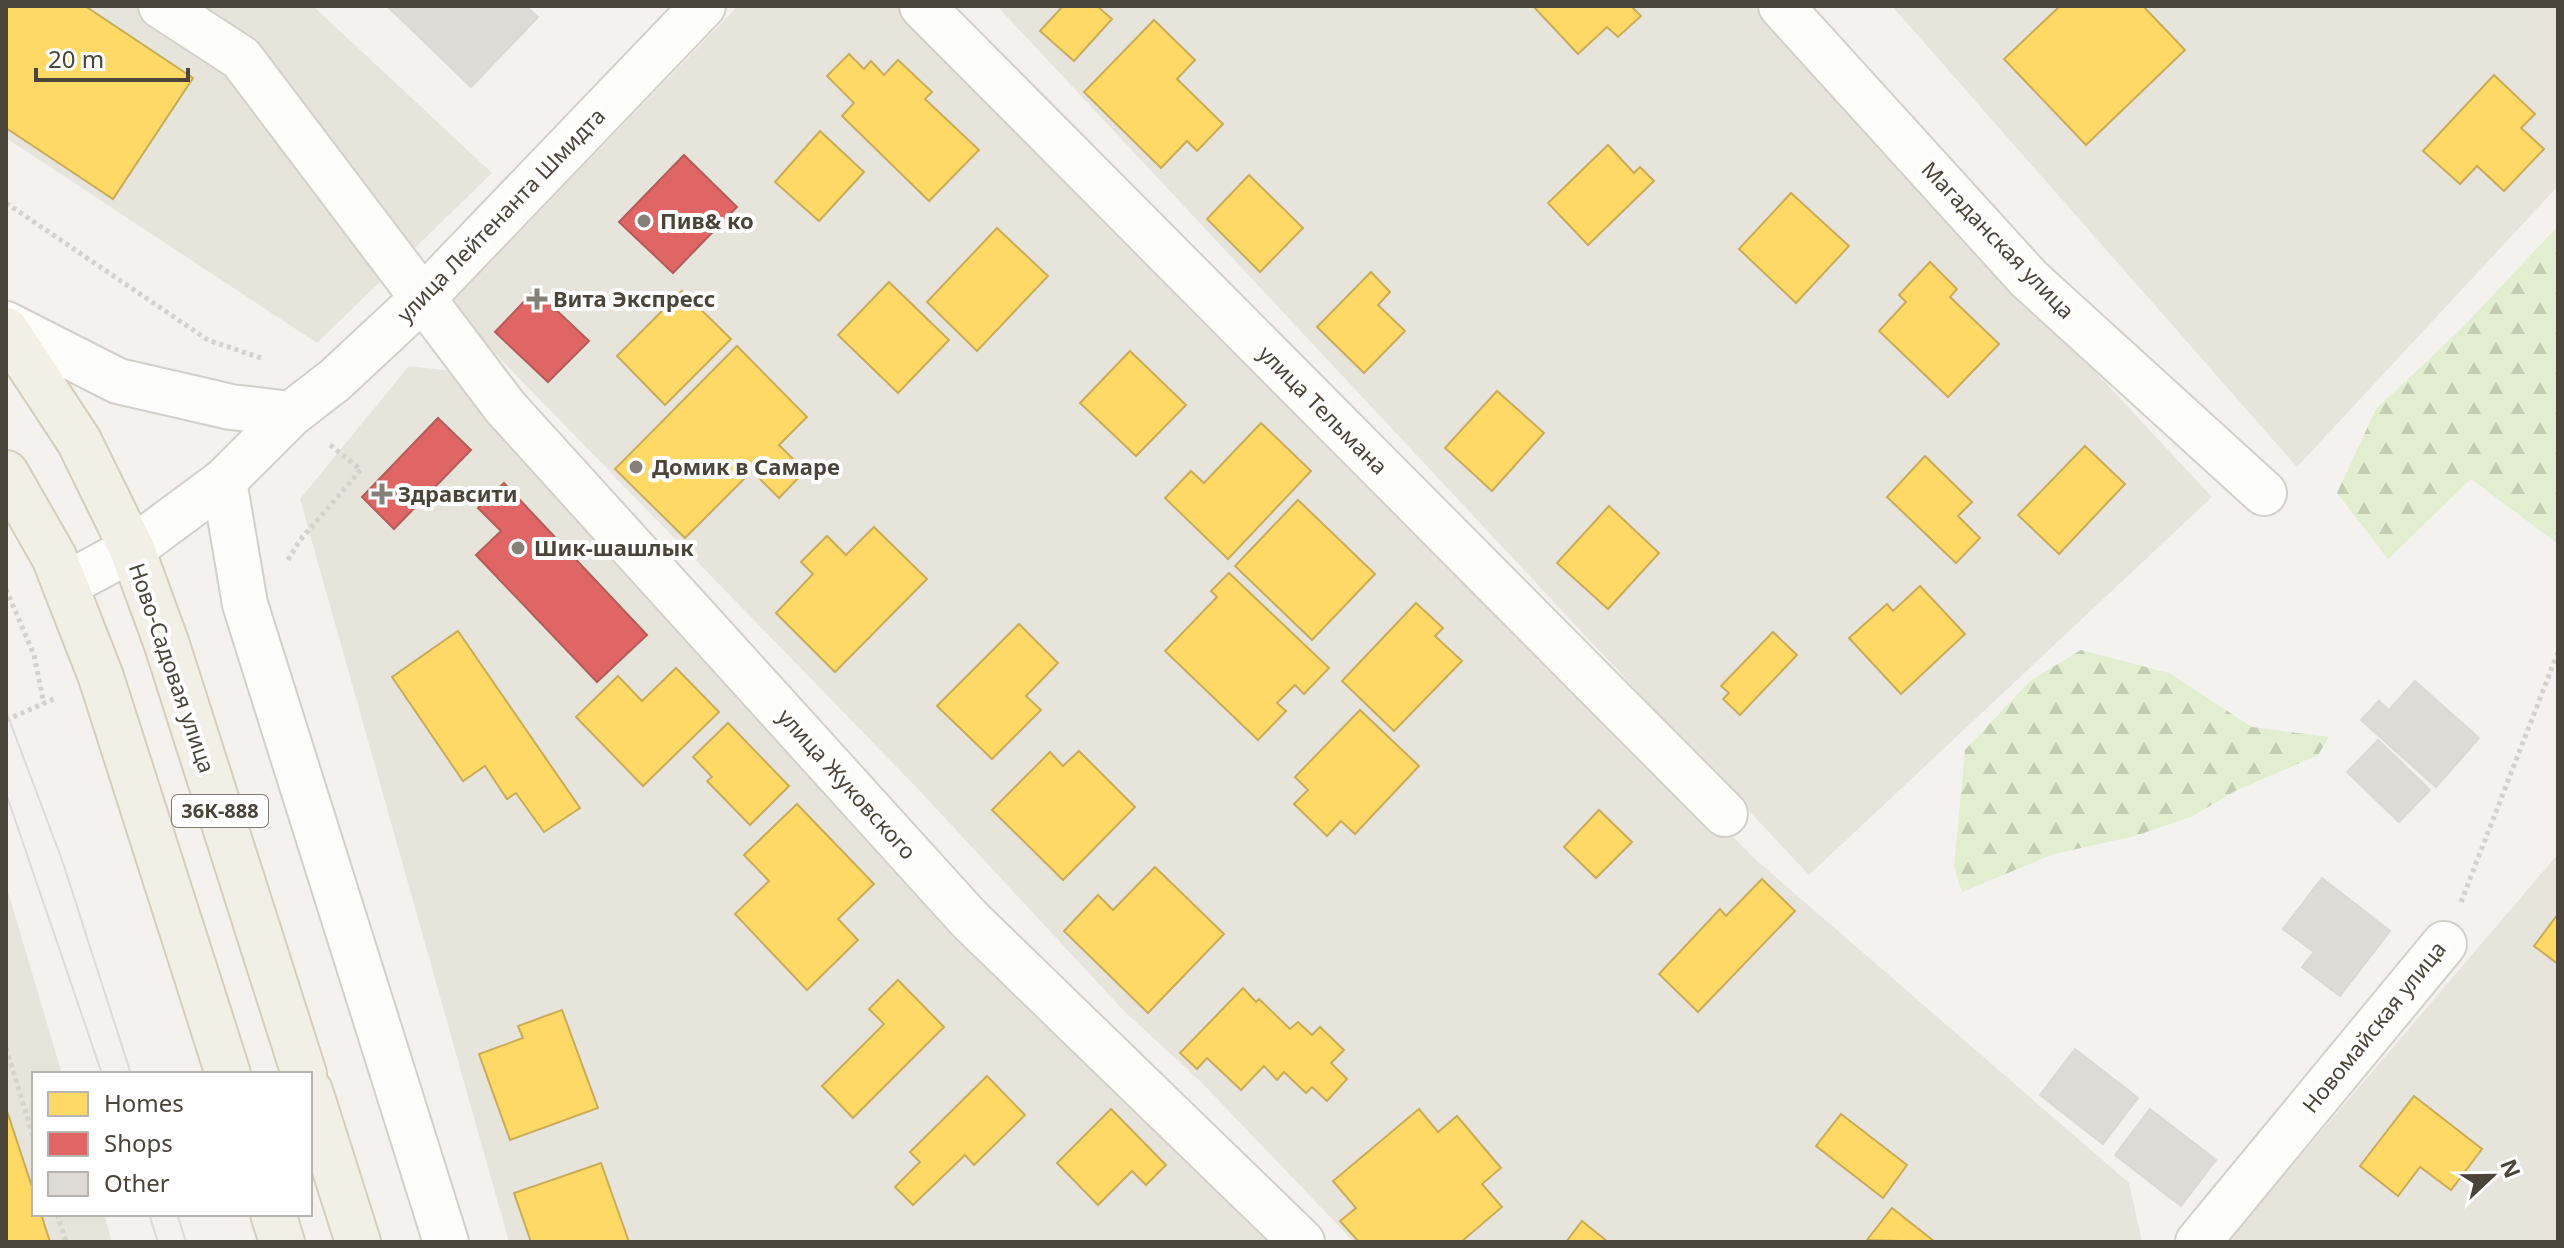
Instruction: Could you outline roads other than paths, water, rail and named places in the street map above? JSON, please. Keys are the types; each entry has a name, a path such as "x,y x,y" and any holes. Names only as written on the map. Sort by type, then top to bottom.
{"main road":[{"name":"Ново-Садовая улица","path":"6,327 79,441 132,549 171,660 303,1072"},
{"path":"6,473 54,557 101,677 227,1072"},
{"path":"312,1097 358,1242"},
{"path":"274,1216 282,1242"}],"street":[{"name":"улица Жуковского","path":"161,6 241,58 505,407 969,919 1302,1242"},
{"name":"улица Лейтенанта Шмидта","path":"65,585 132,549 224,481 291,414 335,380 423,298 703,6"},
{"name":"улица Тельмана","path":"922,6 1725,814"},
{"name":"Магаданская улица","path":"1781,6 2029,279 2264,493"},
{"path":"6,327 118,381 231,407 291,414"},
{"path":"224,481 245,604 446,1242"},
{"name":"Новомайская улица","path":"2198,1242 2444,944"}],"tram line":[{"path":"6,711 62,860 130,1072"},
{"path":"6,793 101,1072"},
{"path":"150,1216 158,1242"},
{"path":"178,1216 186,1242"}],"place":[{"name":"Пив& ко","path":"644,221"},
{"name":"Вита Экспресс","path":"537,299"},
{"name":"Домик в Самаре","path":"636,467"},
{"name":"Здравсити","path":"382,494"},
{"name":"Шик-шашлык","path":"518,548"}]}
